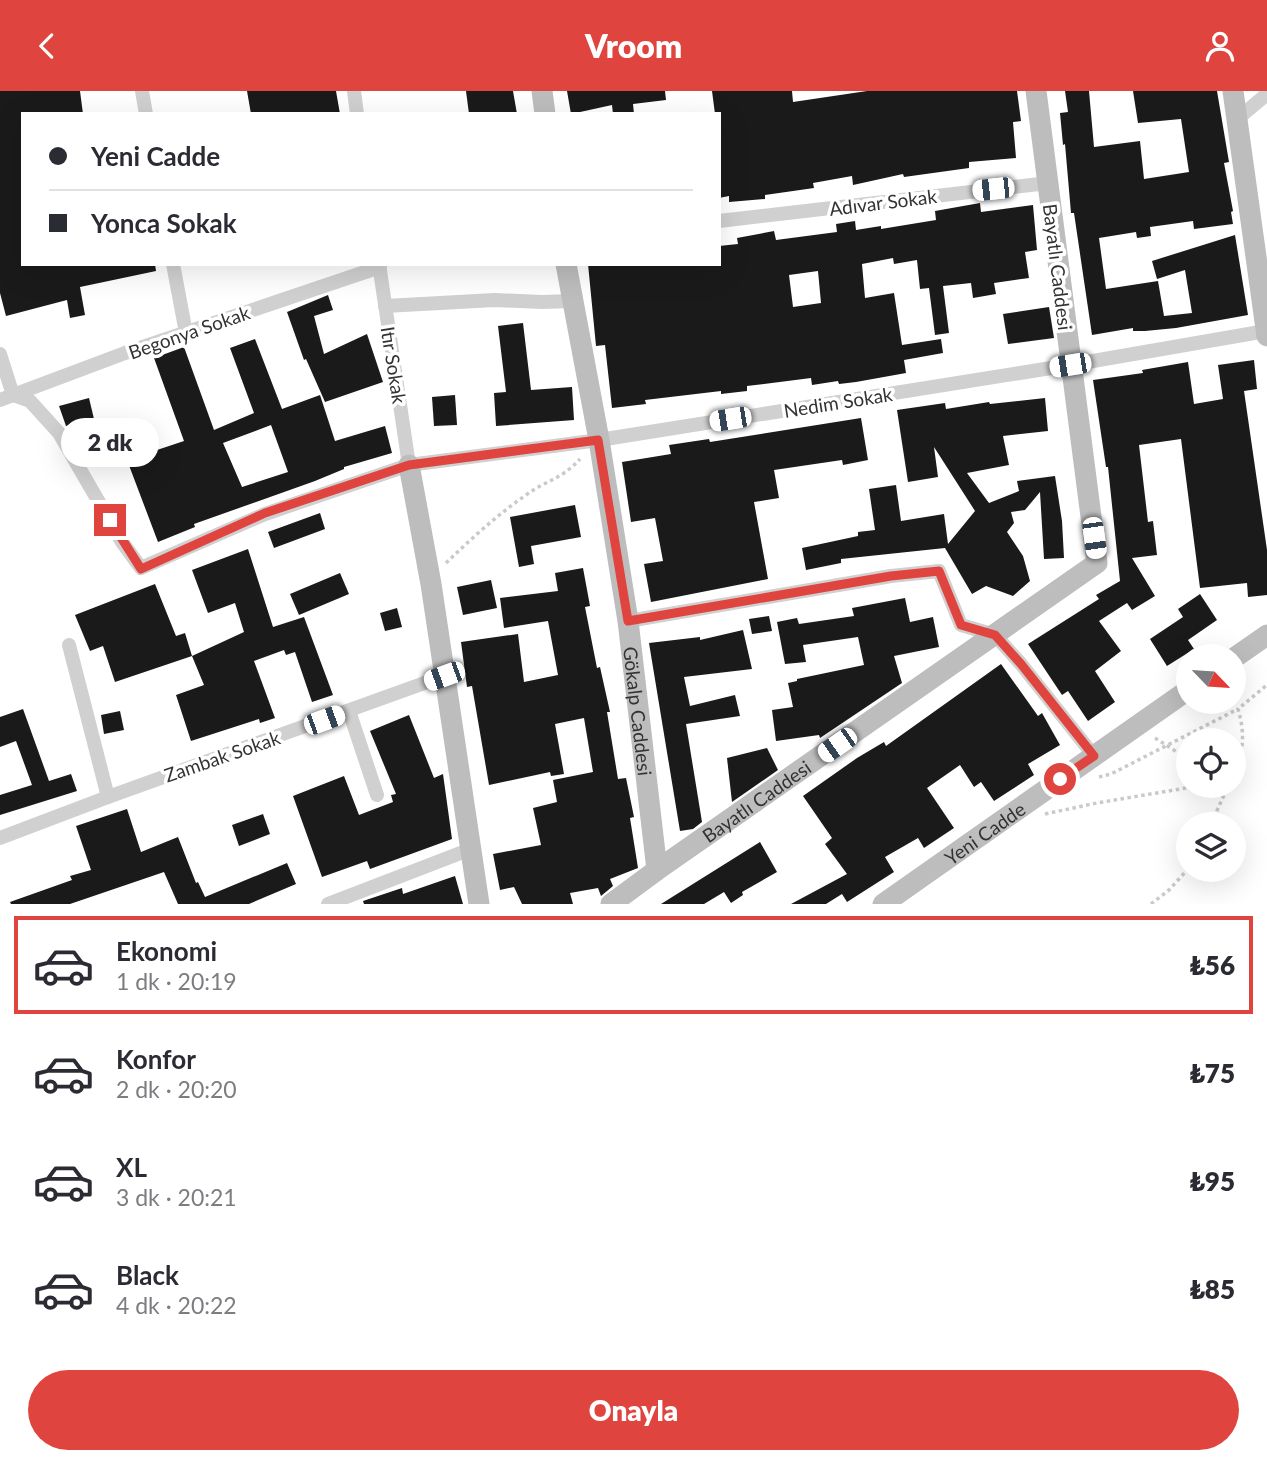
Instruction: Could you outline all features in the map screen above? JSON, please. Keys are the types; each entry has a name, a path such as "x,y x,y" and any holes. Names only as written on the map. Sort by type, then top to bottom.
{"street":[{"path":"142,91 146,112"},
{"path":"354,91 357,112"},
{"path":"542,91 545,112"},
{"name":"Bayatlı Caddesi","path":"611,904 1097,563 1036,91"},
{"path":"1233,91 1267,333"},
{"path":"1236,120 1267,94"},
{"name":"Adıvar Sokak","path":"721,221 1048,183"},
{"path":"173,266 186,333"},
{"name":"Begonya Sokak","path":"7,397 379,266"},
{"name":"Itır Sokak","path":"379,266 409,465"},
{"name":"Gökalp Caddesi","path":"566,266 628,621 657,870"},
{"path":"385,306 495,300 572,301"},
{"name":"Nedim Sokak","path":"7,397 30,401 59,433 122,542 141,569 265,513 409,465 598,440 1267,333"},
{"path":"0,354 7,397"},
{"path":"409,465 479,904"},
{"path":"628,621 891,576 939,571 961,625 995,635 1094,756"},
{"path":"1246,650 1267,635"},
{"path":"69,645 108,796"},
{"name":"Zambak Sokak","path":"0,838 108,796 444,676"},
{"name":"Yeni Cadde","path":"883,904 1176,698"},
{"path":"349,711 377,795"},
{"path":"328,904 471,849"}],"path":[{"path":"430,584 473,537 528,493 567,474 598,440"},
{"path":"1246,702 1267,685"},
{"path":"1097,777 1111,774 1228,714"},
{"path":"1143,721 1151,736 1176,751"},
{"path":"1045,814 1176,790"},
{"path":"1151,904 1176,882"}],"building":[{"path":"0,91 80,91 83,112 21,112 21,266 155,266 156,271 80,287 85,315 70,318 67,300 6,316 0,293"},
{"path":"247,91 336,91 340,112 251,112"},
{"path":"466,91 513,91 517,112 469,112"},
{"path":"567,91 665,91 666,100 633,104 634,112 613,112 612,105 571,112"},
{"path":"712,91 792,91 793,102 867,91 1017,91 1021,121 1013,122 1016,158 969,162 969,168 904,177 903,174 853,185 852,176 813,183 814,188 765,195 765,199 729,202 729,196 721,198 721,112 715,112"},
{"path":"1065,91 1089,91 1094,147 1140,141 1144,179 1189,172 1181,119 1138,123 1133,91 1217,91 1229,162 1224,163 1233,224 1194,229 1193,221 1150,227 1151,236 1137,238 1136,232 1099,238 1106,289 1158,281 1164,316 1192,313 1185,270 1157,279 1152,261 1235,235 1248,315 1176,328 1133,331 1133,328 1092,335 1074,213 1071,213 1065,144 1063,145 1060,113 1068,112"},
{"path":"980,203 981,212 1033,205 1037,250 1025,252 1029,278 994,283 996,294 973,298 971,283 943,286 949,333 935,335 929,288 920,289 917,260 894,264 893,258 862,264 865,298 894,293 902,345 941,339 943,353 904,360 906,373 856,382 839,384 838,381 812,385 811,378 747,386 747,391 721,394 721,391 645,400 646,404 612,408 605,345 596,346 588,266 721,266 721,246 738,244 737,238 774,231 776,240 837,232 836,224 855,221 856,230 881,226 881,229 936,220 935,211","holes":["818,271 821,303 793,307 789,275"]},
{"path":"328,295 333,310 314,316 324,354 367,334 383,382 325,402 306,359 304,360 287,312"},
{"path":"1049,307 1054,338 1008,344 1003,314"},
{"path":"523,323 531,390 572,387 574,420 496,426 494,393 506,392 498,326"},
{"path":"255,339 282,409 320,395 335,441 385,426 392,453 344,467 315,481 194,524 195,527 158,542 127,460 184,441 154,358 184,347 214,430 254,413 230,348","holes":["271,425 288,472 242,487 223,443"]},
{"path":"1254,360 1257,389 1244,391 1267,550 1267,595 1248,597 1247,583 1200,588 1181,439 1139,445 1148,522 1153,521 1157,555 1132,558 1155,596 1132,610 1127,603 1099,621 1121,651 1095,671 1115,702 1088,721 1068,691 1062,695 1028,644 1099,599 1096,595 1120,581 1108,467 1093,380 1143,373 1142,370 1188,362 1194,404 1223,399 1218,365"},
{"path":"455,395 457,425 434,426 432,397"},
{"path":"89,398 94,419 66,426 59,406"},
{"path":"1045,398 1048,431 1003,436 1009,465 967,473 989,503 1019,491 1017,481 1055,476 1064,558 1044,559 1040,492 1025,510 1011,512 1014,523 1007,532 1023,556 1030,581 1013,596 986,586 972,594 945,548 841,559 841,563 806,570 802,548 858,536 858,532 875,530 869,489 896,485 901,521 944,514 948,544 975,511 934,447 938,477 908,482 897,410 945,403 946,409 989,402"},
{"path":"861,418 868,460 843,465 842,460 774,470 779,498 754,502 768,579 651,602 644,564 663,561 655,518 631,522 622,462 671,454 669,445 709,439 710,442"},
{"path":"575,505 581,537 531,546 534,564 519,567 510,517"},
{"path":"320,513 325,529 274,548 268,532"},
{"path":"248,549 273,627 304,617 333,695 312,702 295,652 286,655 284,650 254,661 275,718 260,723 259,719 191,741 176,695 204,685 192,656 244,632 235,603 208,613 192,570"},
{"path":"583,568 590,606 585,607 597,668 600,667 610,712 607,712 618,779 626,778 634,817 630,818 638,868 610,879 613,886 601,896 598,888 570,893 573,904 522,904 514,887 500,890 493,854 541,845 533,808 557,802 553,780 593,772 584,718 555,724 564,774 551,776 550,772 489,785 472,686 467,687 461,642 518,634 524,682 558,675 548,621 504,628 500,598 558,591 555,573"},
{"path":"340,573 349,594 299,615 290,594"},
{"path":"491,580 497,608 463,615 457,587"},
{"path":"155,584 176,636 185,633 192,656 115,682 103,646 90,651 75,615"},
{"path":"1200,594 1217,620 1188,640 1191,644 1176,644 1176,660 1167,666 1150,639 1183,617 1178,609"},
{"path":"905,598 910,622 933,617 939,647 894,656 902,683 820,738 819,735 776,741 772,710 793,707 788,683 864,665 858,637 803,645 806,662 785,664 777,622 797,618 799,624 854,616 852,608"},
{"path":"397,608 402,627 385,631 380,613"},
{"path":"769,616 772,631 752,634 749,619"},
{"path":"743,630 752,669 684,677 690,706 735,695 740,716 686,724 702,822 693,829 680,831 649,643 700,637 700,640"},
{"path":"1001,664 1038,716 1042,713 1060,745 1028,764 1034,775 994,801 981,782 974,787 960,765 927,788 954,828 924,848 918,838 885,857 894,872 847,902 842,894 826,904 791,904 847,874 825,844 832,838 803,796 857,758 884,742 886,746"},
{"path":"23,709 49,781 71,774 77,791 0,815 0,795 32,785 16,741 0,747 0,717"},
{"path":"120,711 124,730 104,734 101,715"},
{"path":"409,715 434,778 443,774 452,839 370,869 367,861 322,877 293,796 344,776 359,815 393,802 391,795 396,794 370,731"},
{"path":"767,748 778,770 732,802 727,758"},
{"path":"127,809 141,852 178,837 196,883 198,882 205,897 287,863 296,884 249,904 178,904 164,872 70,904 11,904 10,902 72,880 70,876 91,870 76,826"},
{"path":"263,814 270,834 239,846 232,825"},
{"path":"760,842 777,872 742,892 743,895 731,903 724,892 704,904 661,904"},
{"path":"455,876 463,904 364,904 363,901 402,888 403,894"}],"route":[{"path":"110,520 141,569 265,513 409,465 598,440 628,621 891,576 939,571 961,625 995,635 1094,756 1060,779"}]}
